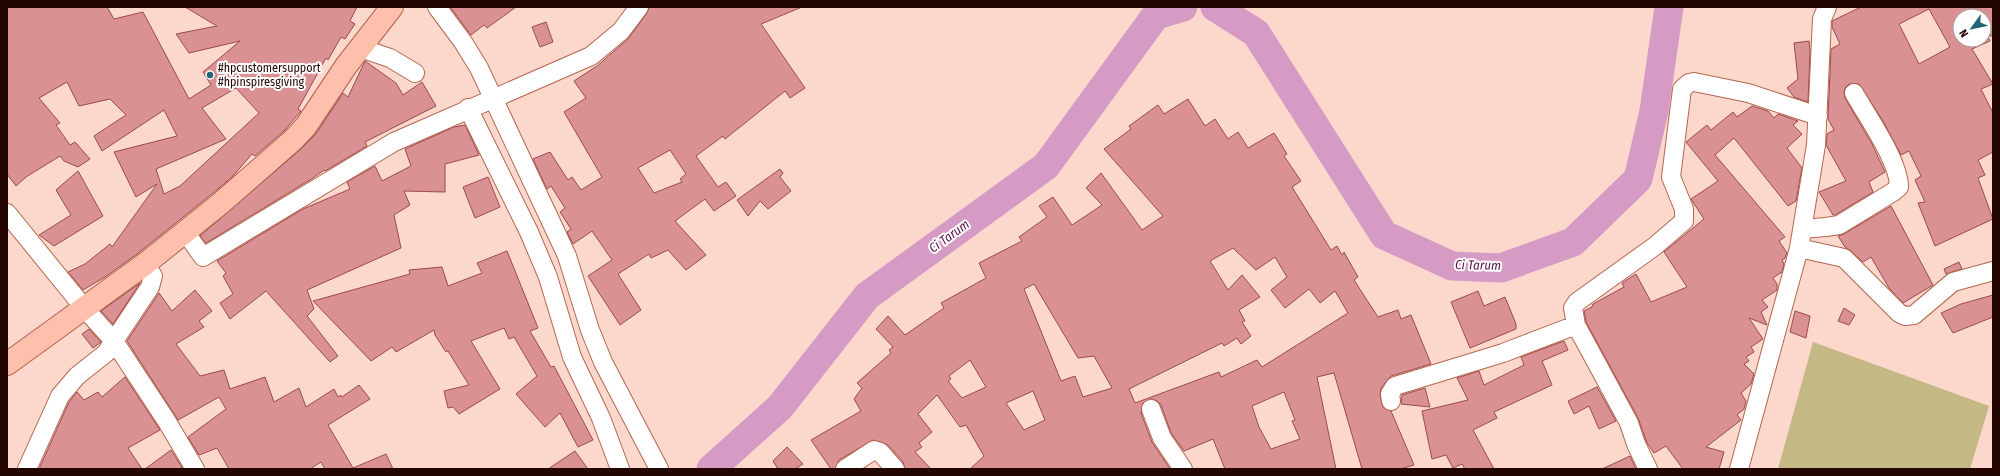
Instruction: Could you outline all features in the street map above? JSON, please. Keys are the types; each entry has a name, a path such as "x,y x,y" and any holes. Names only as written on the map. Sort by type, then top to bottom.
{"main road":[{"path":"7,364 85,309 145,264 293,140 306,126 346,66 392,7"}],"street":[{"path":"437,7 464,42 479,68 490,98 567,256 578,335 580,375 601,418 620,469"},
{"path":"185,232 203,257 394,142 490,98 591,56 621,31 639,7"},
{"path":"1739,469 1799,248 1816,145 1822,19 1827,7"},
{"path":"360,48 390,58 415,73"},
{"path":"1648,469 1636,444 1629,423 1576,325 1573,308 1577,302 1655,246 1684,221 1684,209 1672,183 1671,176 1682,90 1685,86 1694,82 1748,93 1818,116"},
{"path":"1802,229 1826,228 1839,225 1899,187 1899,178 1890,156 1854,93"},
{"path":"470,107 529,232 548,277 557,304 578,335 602,362 659,469"},
{"path":"7,213 85,309 114,341 166,420 195,469"},
{"path":"1799,248 1844,258 1899,313 1905,316 1914,315 1953,282 1993,271"},
{"path":"27,469 60,396 76,376 106,353 152,282 152,276 145,264"},
{"path":"1391,401 1390,394 1395,386 1503,353 1576,325"},
{"path":"1151,409 1162,438 1182,469"},
{"path":"845,469 874,450 880,452 895,469"}],"shaded area":[{"path":"1813,342 1989,406 1970,469 1778,469"}],"building":[{"path":"7,7 107,7 114,19 143,12 189,99 211,85 203,72 240,41 189,53 176,34 217,26 185,7 357,7 350,21 355,24 345,39 341,37 328,60 326,58 298,109 301,111 284,131 255,156 252,154 233,176 137,254 105,277 83,290 68,272 85,264 110,244 112,247 157,184 136,197 114,152 177,136 164,110 102,151 94,136 126,115 110,99 79,106 67,82 39,98 60,123 56,125 70,145 75,142 90,159 78,167 64,161 60,156 26,177 16,186 7,174","holes":["236,88 259,113 180,186 164,194 156,169 226,139 202,108"]},
{"path":"450,7 516,7 487,28 484,25 471,35"},
{"path":"649,7 802,7 761,24 805,88 790,98 785,91 725,139 723,136 696,156 718,187 726,182 736,196 714,211 705,199 675,221 706,255 686,270 668,250 651,258 649,254 618,274 641,310 620,325 588,276 612,260 592,231 573,244 567,232 571,229 560,212 565,208 551,186 547,189 533,159 550,152 568,180 572,177 581,190 602,177 564,112 586,98 574,81 597,66 628,39 647,13","holes":["670,150 686,174 680,179 682,182 654,193 638,168"]},
{"path":"1861,7 1993,7 1992,35 1992,8 1952,8 1952,48 1974,48 1972,49 1993,84 1981,89 1993,113 1993,152 1978,160 1985,175 1978,178 1993,219 1935,246 1918,203 1925,202 1915,180 1921,176 1909,151 1901,155 1883,121 1859,84 1849,84 1845,88 1845,98 1872,144 1885,172 1869,182 1873,192 1833,215 1819,192 1846,181 1826,145 1827,134 1834,130 1828,119 1831,49 1840,44 1832,27 1832,21","holes":["1929,9 1950,47 1919,64 1899,24"]},
{"path":"546,22 553,42 540,47 532,27"},
{"path":"1809,41 1808,102 1794,97 1787,88 1798,79 1794,43"},
{"path":"365,61 396,83 403,95 422,82 436,106 365,142 367,146 325,171 324,170 206,243 200,236 301,149 315,135 343,93 348,97"},
{"path":"1188,99 1205,126 1215,119 1228,139 1238,132 1248,148 1274,133 1287,154 1284,156 1301,181 1292,187 1331,250 1337,246 1342,255 1344,252 1358,277 1354,280 1378,317 1398,310 1401,319 1411,315 1431,364 1391,376 1381,388 1380,395 1383,407 1391,411 1414,465 1400,469 1362,469 1334,373 1317,377 1336,469 1225,469 1213,439 1184,451 1171,433 1161,405 1152,399 1143,403 1141,413 1152,442 1170,469 970,469 984,456 966,425 960,427 937,395 918,414 932,432 919,443 922,447 915,452 931,469 905,469 903,462 888,445 873,440 839,460 835,469 831,469 811,440 861,411 854,399 862,388 857,383 891,353 889,350 893,347 876,329 888,316 905,335 944,308 941,303 986,278 979,263 1022,241 1019,237 1047,217 1039,206 1053,197 1072,225 1102,205 1086,188 1101,173 1142,230 1163,216 1104,149 1131,129 1129,126 1158,105 1164,114","holes":["1233,248 1256,270 1275,257 1287,277 1271,290 1285,308 1309,289 1320,303 1335,291 1348,313 1262,367 1257,360 1221,377 1219,372 1135,403 1129,389 1222,343 1224,346 1237,338 1241,344 1251,336 1242,322 1245,321 1239,310 1260,297 1242,275 1228,290 1210,261","1034,284 1078,358 1094,356 1112,388 1083,397 1075,376 1061,381 1024,289","970,360 986,387 962,398 948,381 951,379 949,376","1033,391 1045,420 1024,430 1006,403","1284,392 1295,420 1292,421 1300,439 1271,449 1259,427 1252,406"]},
{"path":"1752,106 1768,111 1774,118 1778,114 1798,121 1793,125 1802,134 1787,148 1802,168 1796,201 1788,206 1734,138 1715,155 1785,237 1779,241 1787,253 1785,258 1782,260 1784,264 1782,272 1773,278 1777,284 1777,290 1762,300 1768,307 1761,312 1767,325 1749,318 1763,339 1751,347 1754,352 1746,357 1749,361 1744,364 1754,374 1751,384 1741,393 1746,401 1744,409 1737,415 1741,420 1706,447 1724,452 1719,469 1683,469 1666,446 1654,453 1647,443 1638,418 1586,322 1584,311 1592,307 1593,304 1624,287 1622,283 1636,274 1651,302 1687,287 1664,252 1704,219 1691,199 1718,181 1686,142 1707,125 1711,130 1733,112 1737,117"},
{"path":"465,125 479,155 445,164 445,192 404,191 410,205 394,215 401,248 307,290 314,309 307,316 338,356 330,362 266,291 230,319 220,303 233,294 223,276 226,273 217,261 303,209 350,189 347,182 375,166 382,181 411,166 405,149 454,127"},
{"path":"780,169 783,173 780,177 791,191 768,209 760,201 748,216 737,200"},
{"path":"78,171 103,216 54,246 39,235 71,215 56,190"},
{"path":"488,177 500,207 475,218 463,187"},
{"path":"1891,206 1933,285 1903,303 1889,288 1871,257 1863,262 1845,247 1838,236 1844,234"},
{"path":"507,251 538,328 530,331 551,367 554,366 593,440 578,447 560,413 545,427 516,394 537,376 514,337 509,339 504,328 471,341 500,389 459,414 453,407 448,408 444,391 469,385 448,351 446,352 435,335 434,330 396,352 392,347 371,361 313,301 410,274 409,270 442,267 448,286 482,273 477,263"},
{"path":"1959,262 1962,269 1946,274 1944,269"},
{"path":"140,283 113,324 101,311"},
{"path":"195,290 212,311 199,321 204,327 176,344 200,376 224,370 230,389 265,377 274,402 299,388 306,407 334,389 338,397 341,395 342,397 359,385 370,399 328,425 353,468 386,454 393,469 325,469 321,462 310,469 229,469 217,448 199,455 188,437 226,409 219,397 178,420 127,341 159,293 172,311"},
{"path":"1478,291 1484,306 1505,297 1516,324 1516,329 1470,348 1451,302"},
{"path":"1993,295 1993,317 1953,333 1941,313 1961,304"},
{"path":"1844,308 1855,315 1849,325 1838,321"},
{"path":"1795,311 1810,316 1806,338 1790,332"},
{"path":"89,329 101,342 93,348 82,334"},
{"path":"1564,341 1568,350 1542,361 1552,385 1494,412 1497,418 1473,430 1494,469 1465,469 1462,464 1453,468 1446,455 1432,459 1422,411 1468,400 1457,378 1479,371 1484,385 1524,365 1521,357"},
{"path":"125,377 160,430 128,448 142,469 39,469 69,402 77,392 84,400 98,392 102,397"},
{"path":"1597,387 1616,421 1599,429 1589,406 1574,414 1568,401"},
{"path":"1425,388 1430,407 1401,404 1402,395"},
{"path":"787,447 803,464 795,469 778,469 773,461"},
{"path":"171,450 183,469 145,469"},
{"path":"575,451 588,469 548,469"},
{"path":"1630,456 1636,469 1602,469"}],"waterway":[{"name":"Ci Tarum","path":"711,469 780,407 867,296 1046,166 1156,15 1183,7"},
{"name":"Ci Tarum","path":"1215,7 1256,33 1384,235 1452,266 1501,268 1573,242 1638,179 1654,111 1669,7"}],"place":[{"name":"#hpcustomersupport #hpinspiresgiving","path":"210,75"}]}
